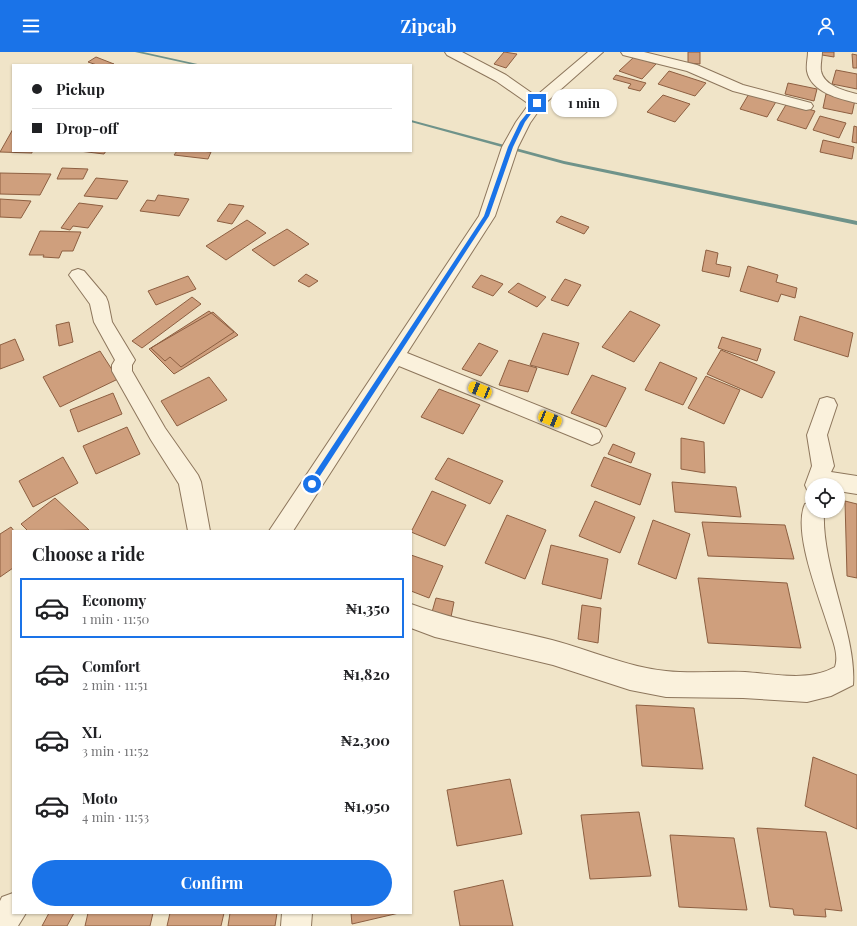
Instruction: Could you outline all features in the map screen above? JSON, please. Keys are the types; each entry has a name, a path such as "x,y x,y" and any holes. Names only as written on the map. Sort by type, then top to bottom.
{"street":[{"path":"452,52 501,78 537,103"},
{"path":"281,530 487,216 510,147 523,122 537,103 596,52"},
{"path":"628,52 692,68 738,88 806,106"},
{"path":"815,52 814,70 817,80 828,88 857,99"},
{"path":"78,275 99,302 103,322 124,360 122,371 158,434 190,482 199,530"},
{"path":"395,356 592,436"},
{"path":"818,478 823,466 818,435 828,405"},
{"path":"845,484 857,485"},
{"path":"412,616 435,625 553,653 630,677 666,684 743,685 807,689 831,683 844,676 850,660 844,636 818,557 812,525 812,518"},
{"path":"0,926 12,909"},
{"path":"296,926 297,914"}],"building":[{"path":"504,52 517,54 506,68 494,64"},
{"path":"688,52 700,52 700,64 688,63"},
{"path":"822,52 834,52 834,57 822,55"},
{"path":"852,54 857,55 857,68 853,68"},
{"path":"96,57 114,64 94,64 88,62"},
{"path":"634,57 656,64 642,79 619,71"},
{"path":"836,70 857,74 857,89 832,84"},
{"path":"669,71 706,83 695,96 658,84"},
{"path":"616,75 646,83 640,91 628,88 631,84 613,79"},
{"path":"788,83 817,89 814,101 785,94"},
{"path":"750,92 777,100 767,117 740,109"},
{"path":"826,94 855,100 852,114 823,108"},
{"path":"663,95 690,104 675,122 647,112"},
{"path":"787,103 815,111 806,129 777,120"},
{"path":"820,116 846,123 839,138 813,130"},
{"path":"854,126 857,127 857,143 852,142"},
{"path":"12,131 12,152 32,153 0,152"},
{"path":"823,140 854,147 852,159 820,152"},
{"path":"87,152 105,152 104,154"},
{"path":"176,152 211,152 208,159 174,155"},
{"path":"62,168 88,169 83,179 57,179"},
{"path":"0,173 51,174 40,195 0,194"},
{"path":"96,178 128,181 117,199 84,196"},
{"path":"158,195 189,199 179,216 140,211 147,200 155,201"},
{"path":"0,199 31,201 21,218 0,217"},
{"path":"79,203 103,206 88,228 73,226 70,230 61,228"},
{"path":"229,204 244,206 232,224 217,221"},
{"path":"561,216 589,227 584,234 556,222"},
{"path":"247,220 266,233 226,260 206,246"},
{"path":"287,229 309,244 274,266 252,250"},
{"path":"40,231 81,232 73,251 62,251 59,258 43,257 44,255 29,255"},
{"path":"706,250 718,253 716,264 731,267 729,277 702,271"},
{"path":"748,266 778,275 776,282 797,288 795,298 781,294 778,302 740,291"},
{"path":"306,274 318,281 309,287 298,281"},
{"path":"481,275 503,284 493,296 472,287"},
{"path":"188,276 196,289 156,305 148,291"},
{"path":"565,279 581,285 568,306 551,300"},
{"path":"518,283 546,297 537,307 508,292"},
{"path":"192,297 201,304 142,348 132,341"},
{"path":"209,311 234,332 181,367 170,357 165,361 151,348"},
{"path":"630,311 660,325 634,362 602,347"},
{"path":"213,312 238,335 174,374 149,349"},
{"path":"800,316 853,333 848,357 794,340"},
{"path":"69,322 73,342 59,346 56,325"},
{"path":"543,333 579,343 568,375 530,365"},
{"path":"722,337 761,349 757,361 718,348"},
{"path":"15,339 24,360 0,369 0,345"},
{"path":"479,343 498,351 481,376 462,369"},
{"path":"721,350 775,372 762,398 707,374"},
{"path":"100,351 118,379 60,407 43,377"},
{"path":"509,360 537,368 528,392 499,385"},
{"path":"660,362 697,378 683,405 645,390"},
{"path":"592,375 626,388 606,427 571,413"},
{"path":"706,376 740,390 724,424 688,408"},
{"path":"209,377 227,400 177,426 161,401"},
{"path":"439,389 480,405 463,434 421,417"},
{"path":"113,393 122,414 78,432 70,410"},
{"path":"127,427 140,454 96,474 83,446"},
{"path":"681,438 704,442 705,473 681,469"},
{"path":"613,444 635,453 631,463 608,454"},
{"path":"63,457 78,483 33,507 19,481"},
{"path":"604,457 651,474 640,505 591,486"},
{"path":"448,458 503,481 490,504 435,479"},
{"path":"672,482 736,487 741,517 675,512"},
{"path":"432,491 466,505 445,546 412,532"},
{"path":"55,498 89,530 27,530 21,524"},
{"path":"595,501 635,517 620,553 579,536"},
{"path":"845,501 857,504 857,578 847,576"},
{"path":"507,515 546,530 525,579 485,563"},
{"path":"653,520 690,534 676,579 638,564"},
{"path":"702,522 785,525 794,559 708,556"},
{"path":"11,527 13,530 12,530 12,569 0,577 0,534"},
{"path":"551,545 608,559 601,599 542,584"},
{"path":"412,555 443,566 429,598 412,591"},
{"path":"698,578 787,583 801,648 708,643"},
{"path":"436,598 454,602 451,617 432,612"},
{"path":"582,605 601,608 598,643 578,639"},
{"path":"636,705 694,708 703,769 642,766"},
{"path":"813,757 857,775 857,829 805,806"},
{"path":"510,779 522,834 457,846 447,790"},
{"path":"639,812 651,876 590,879 581,815"},
{"path":"757,828 826,832 842,911 825,909 826,917 794,915 793,909 770,907"},
{"path":"670,835 734,838 747,910 679,907"},
{"path":"503,880 513,926 460,926 454,891"},
{"path":"48,914 73,914 67,926 42,926"},
{"path":"88,914 153,914 150,926 85,926"},
{"path":"170,914 224,914 221,926 167,926"},
{"path":"230,914 277,914 275,926 228,926"},
{"path":"351,914 395,914 352,924"}],"waterway":[{"path":"137,52 195,64"},
{"path":"412,121 564,162 857,223"}],"route":[{"path":"312,484 487,216 510,147 523,122 537,103"}]}
